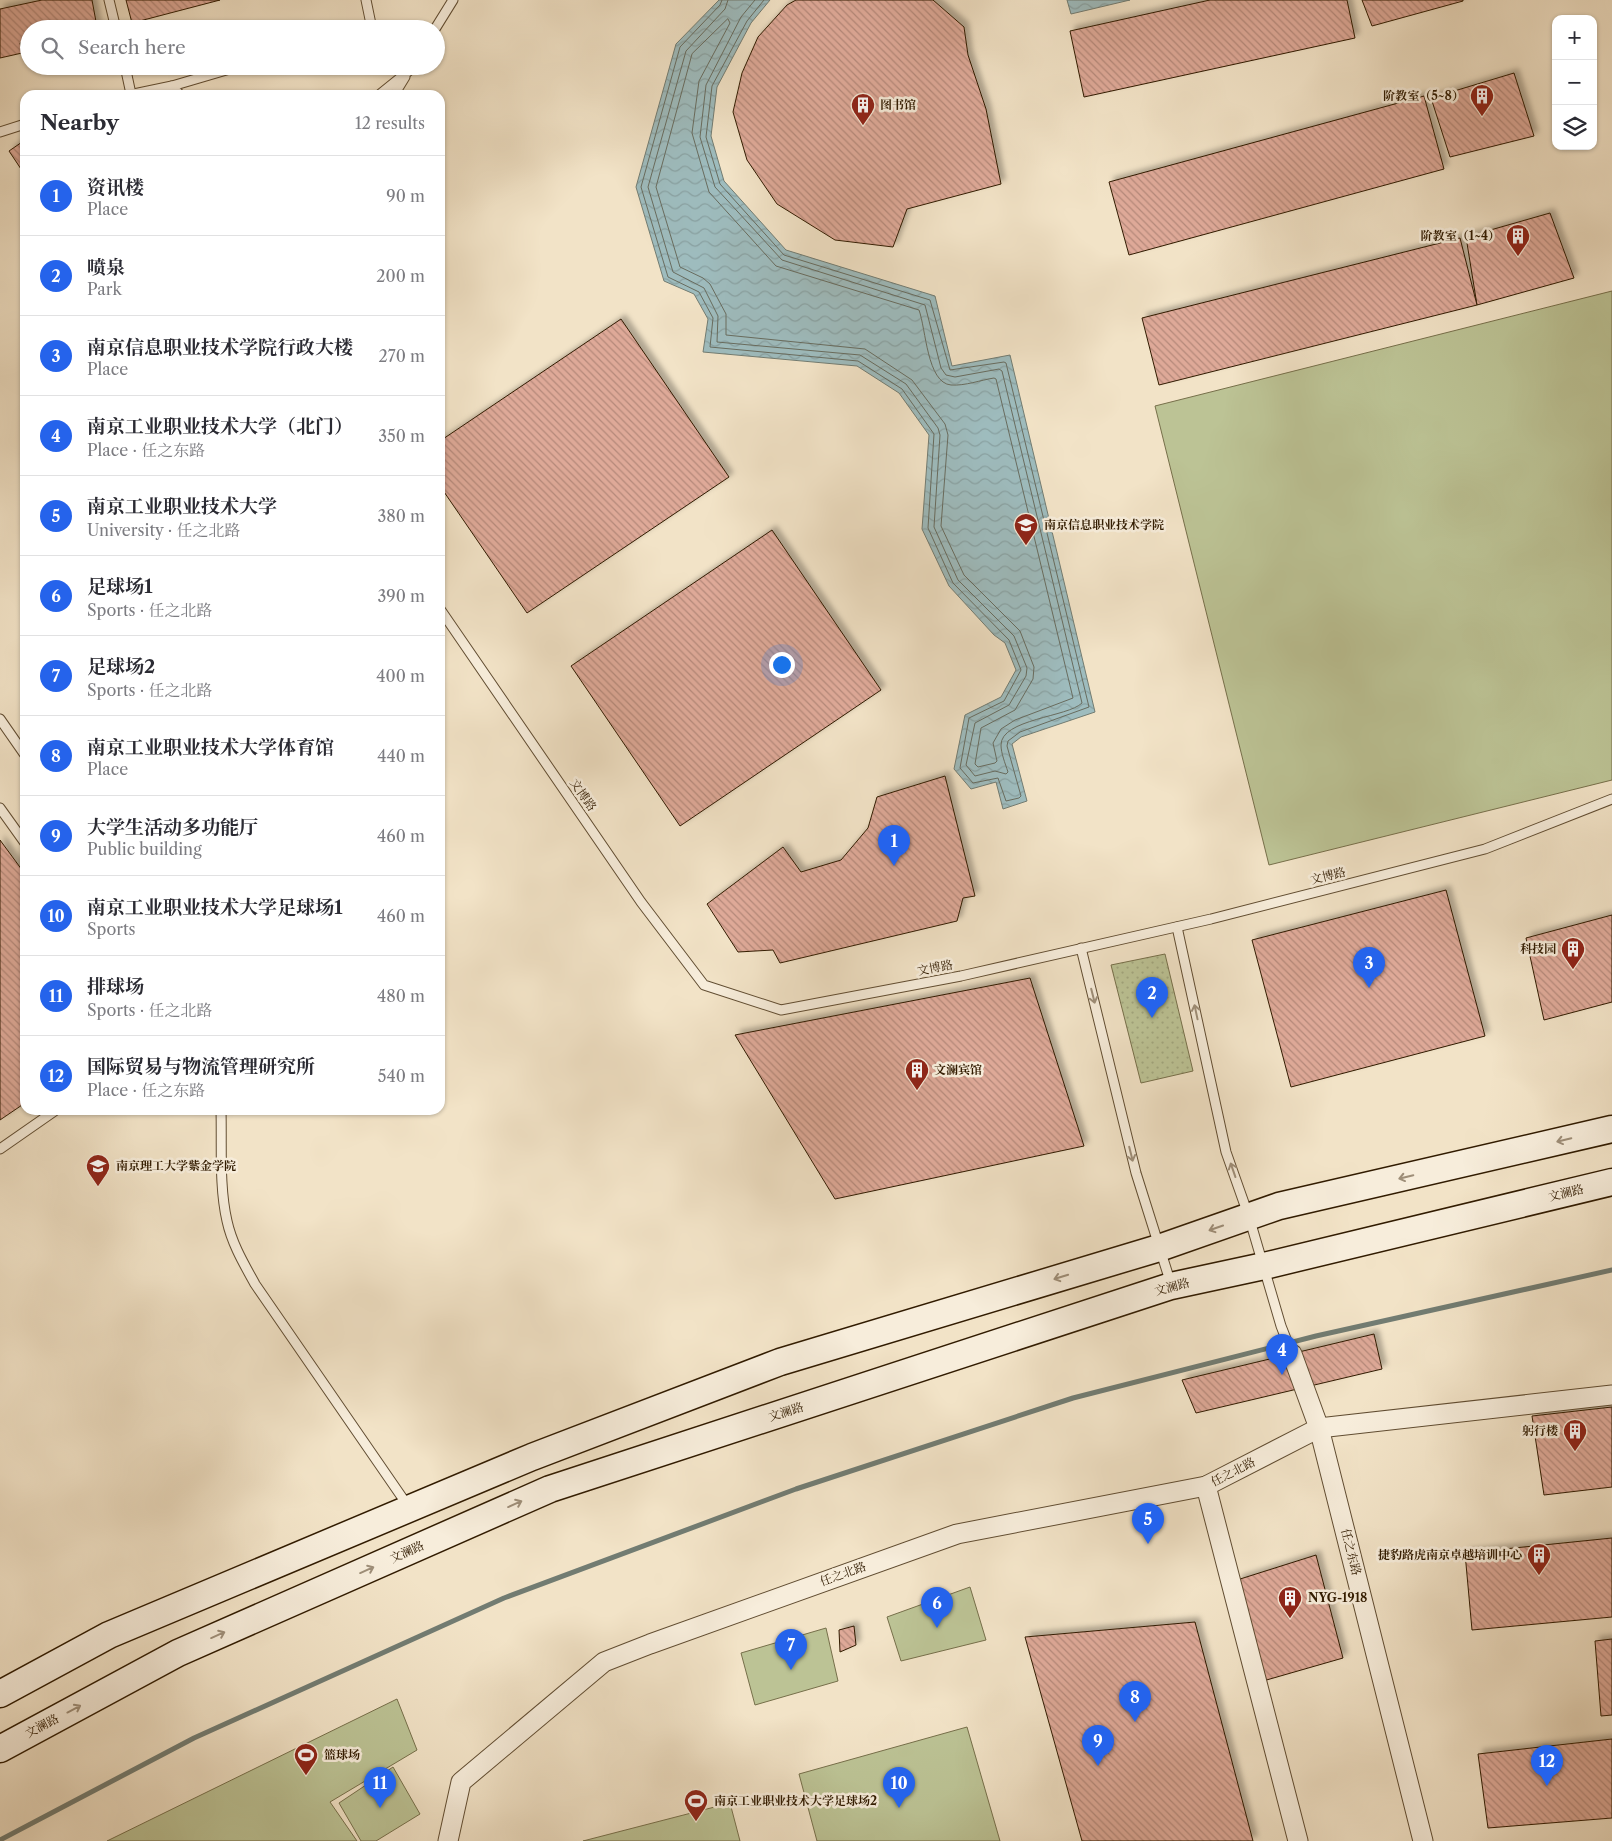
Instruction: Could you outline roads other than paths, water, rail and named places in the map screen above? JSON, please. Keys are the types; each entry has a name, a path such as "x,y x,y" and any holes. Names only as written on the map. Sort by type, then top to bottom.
{"main road":[{"path":"0,1694 109,1635 532,1457 780,1362 1159,1248 1279,1206 1612,1129"},
{"name":"文澜路","path":"0,1749 178,1653 550,1489 1171,1286 1264,1266 1612,1182"}],"street":[{"name":"任之东路","path":"1292,1354 1319,1428 1423,1841"},
{"path":"1319,1428 1612,1395"},
{"name":"任之北路","path":"448,1841 461,1782 604,1662 957,1534 1206,1486 1319,1428"},
{"path":"1206,1486 1298,1841"}],"lane":[{"path":"109,0 114,20"},
{"path":"366,0 370,20"},
{"path":"441,20 453,0"},
{"path":"126,75 129,90"},
{"path":"153,90 209,75"},
{"path":"384,90 400,75"},
{"path":"397,90 405,75"},
{"path":"172,86 176,90"},
{"path":"0,132 20,126"},
{"name":"文博路","path":"445,616 641,902 704,985 781,1010 961,976 1177,926 1486,849 1612,799"},
{"path":"0,719 20,748"},
{"path":"0,808 20,836"},
{"path":"1177,926 1226,1152 1249,1216 1281,1326 1292,1354"},
{"path":"1081,948 1136,1173 1171,1286"},
{"path":"0,1148 49,1115"},
{"path":"221,1115 223,1180 227,1221 239,1255 255,1284 410,1509"}],"water":[{"path":"719,0 770,0 751,23 717,87 711,136 724,181 786,250 935,296 952,366 1010,355 1095,712 1021,737 1012,744 1027,801 1003,809 996,782 971,789 954,769 965,715 1001,697 1016,670 1005,643 994,635 949,586 922,529 929,435 899,393 857,366 703,352 708,319 694,294 664,281 636,187 676,44"},
{"path":"1067,0 1130,0 1071,14"}],"waterway":[{"path":"0,1840 194,1738 504,1598 796,1489 1073,1398 1316,1336 1612,1270"}],"place":[{"name":"阶教室（5~8）","path":"1482,117"},
{"name":"图书馆","path":"863,126"},
{"name":"阶教室（1~4）","path":"1518,257"},
{"name":"南京信息职业技术学院","path":"1026,546"},
{"name":"资讯楼","path":"894,866"},
{"name":"科技园","path":"1573,970"},
{"name":"南京信息职业技术学院行政大楼","path":"1369,988"},
{"name":"喷泉","path":"1152,1018"},
{"name":"文澜宾馆","path":"917,1091"},
{"name":"南京理工大学紫金学院","path":"98,1187"},
{"name":"南京工业职业技术大学（北门）","path":"1282,1375"},
{"name":"躬行楼","path":"1575,1452"},
{"name":"南京工业职业技术大学","path":"1148,1544"},
{"name":"捷豹路虎南京卓越培训中心","path":"1539,1576"},
{"name":"NYG-1918","path":"1290,1619"},
{"name":"足球场1","path":"937,1628"},
{"name":"足球场2","path":"791,1670"},
{"name":"南京工业职业技术大学体育馆","path":"1135,1722"},
{"name":"大学生活动多功能厅","path":"1098,1766"},
{"name":"篮球场","path":"306,1776"},
{"name":"国际贸易与物流管理研究所","path":"1547,1786"},
{"name":"排球场","path":"380,1808"},
{"name":"南京工业职业技术大学足球场1","path":"899,1808"},
{"name":"南京工业职业技术大学足球场2","path":"696,1822"}]}
